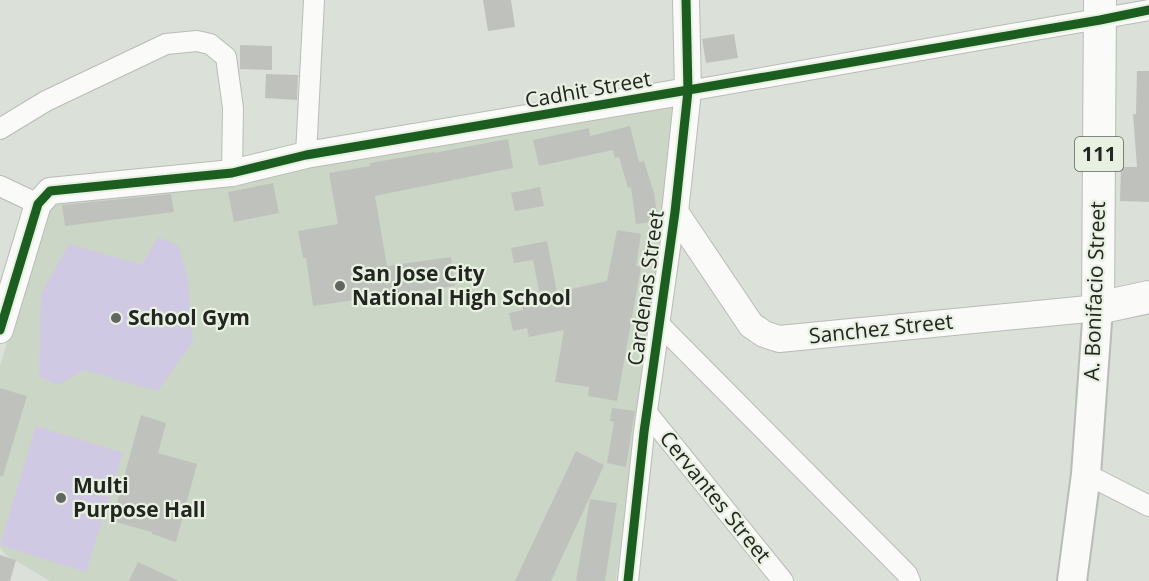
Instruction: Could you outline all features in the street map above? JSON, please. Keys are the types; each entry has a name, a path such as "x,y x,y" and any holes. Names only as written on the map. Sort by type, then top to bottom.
{"main road":[{"name":"A. Bonifacio Street","path":"1072,581 1086,474 1098,308 1100,10"},
{"name":"Sanchez Street","path":"1098,308 1149,297"}],"street":[{"path":"306,155 314,0"},
{"name":"Cardenas Street","path":"628,581 647,413 675,212 688,91 686,0"},
{"name":"Cadhit Street","path":"38,204 45,194 52,191 232,173 306,155 688,91 1100,10 1149,10"},
{"path":"0,129 46,100 166,44 197,41 210,44 226,57 233,108 232,173"},
{"path":"0,186 38,204 0,330"},
{"name":"Sanchez Street","path":"675,212 751,325 764,334 779,339 1098,308"},
{"path":"659,324 907,574 910,581"},
{"name":"Cervantes Street","path":"647,413 783,581"},
{"path":"1086,474 1149,506"}],"shaded area":[{"name":"San Jose City National High School","path":"680,99 616,581 50,581 6,555 0,548 0,366 50,200"},
{"name":"School Gym","path":"158,237 178,245 188,279 193,341 158,391 84,370 58,385 39,376 41,294 69,244 142,265"},
{"name":"Multi Purpose Hall","path":"36,426 123,453 86,572 0,545"}],"building":[{"path":"483,0 511,0 515,27 488,31"},
{"path":"734,34 738,58 706,63 702,39"},
{"path":"240,45 272,46 272,70 240,69"},
{"path":"1137,71 1149,71 1149,202 1120,201 1121,167 1137,167 1133,114 1136,114"},
{"path":"266,74 298,75 297,100 265,98"},
{"path":"630,126 639,162 644,161 654,193 658,221 636,224 631,187 628,188 619,157 615,158 613,150 539,166 533,140 589,128 590,136"},
{"path":"508,139 513,168 375,196 387,266 451,257 455,286 313,306 306,258 303,258 298,231 338,224 329,173 370,166 370,163"},
{"path":"273,183 279,213 234,222 228,192"},
{"path":"540,187 544,206 515,211 511,193"},
{"path":"171,194 174,212 65,226 62,205"},
{"path":"617,230 641,234 636,266 641,267 617,401 588,396 589,387 555,382 564,330 529,337 527,328 513,331 509,313 523,310 521,301 540,296 533,260 514,263 511,248 547,241 557,292 607,281"},
{"path":"0,388 27,396 3,476 0,476"},
{"path":"612,408 635,411 626,467 607,463 614,422 610,421"},
{"path":"141,415 166,423 158,453 197,464 176,542 152,534 152,532 112,521"},
{"path":"576,451 604,465 551,581 515,581"},
{"path":"590,499 617,503 605,581 576,581"},
{"path":"0,555 16,560 10,581 0,581"},
{"path":"138,562 179,581 129,581"}],"cycle path":[{"path":"628,581 644,432 675,212 688,91 686,0"},
{"path":"0,330 38,204 50,191 232,173 306,155 1149,10"}],"place":[{"name":"San Jose City National High School","path":"340,286"},
{"name":"School Gym","path":"116,318"},
{"name":"Multi Purpose Hall","path":"61,498"}]}
